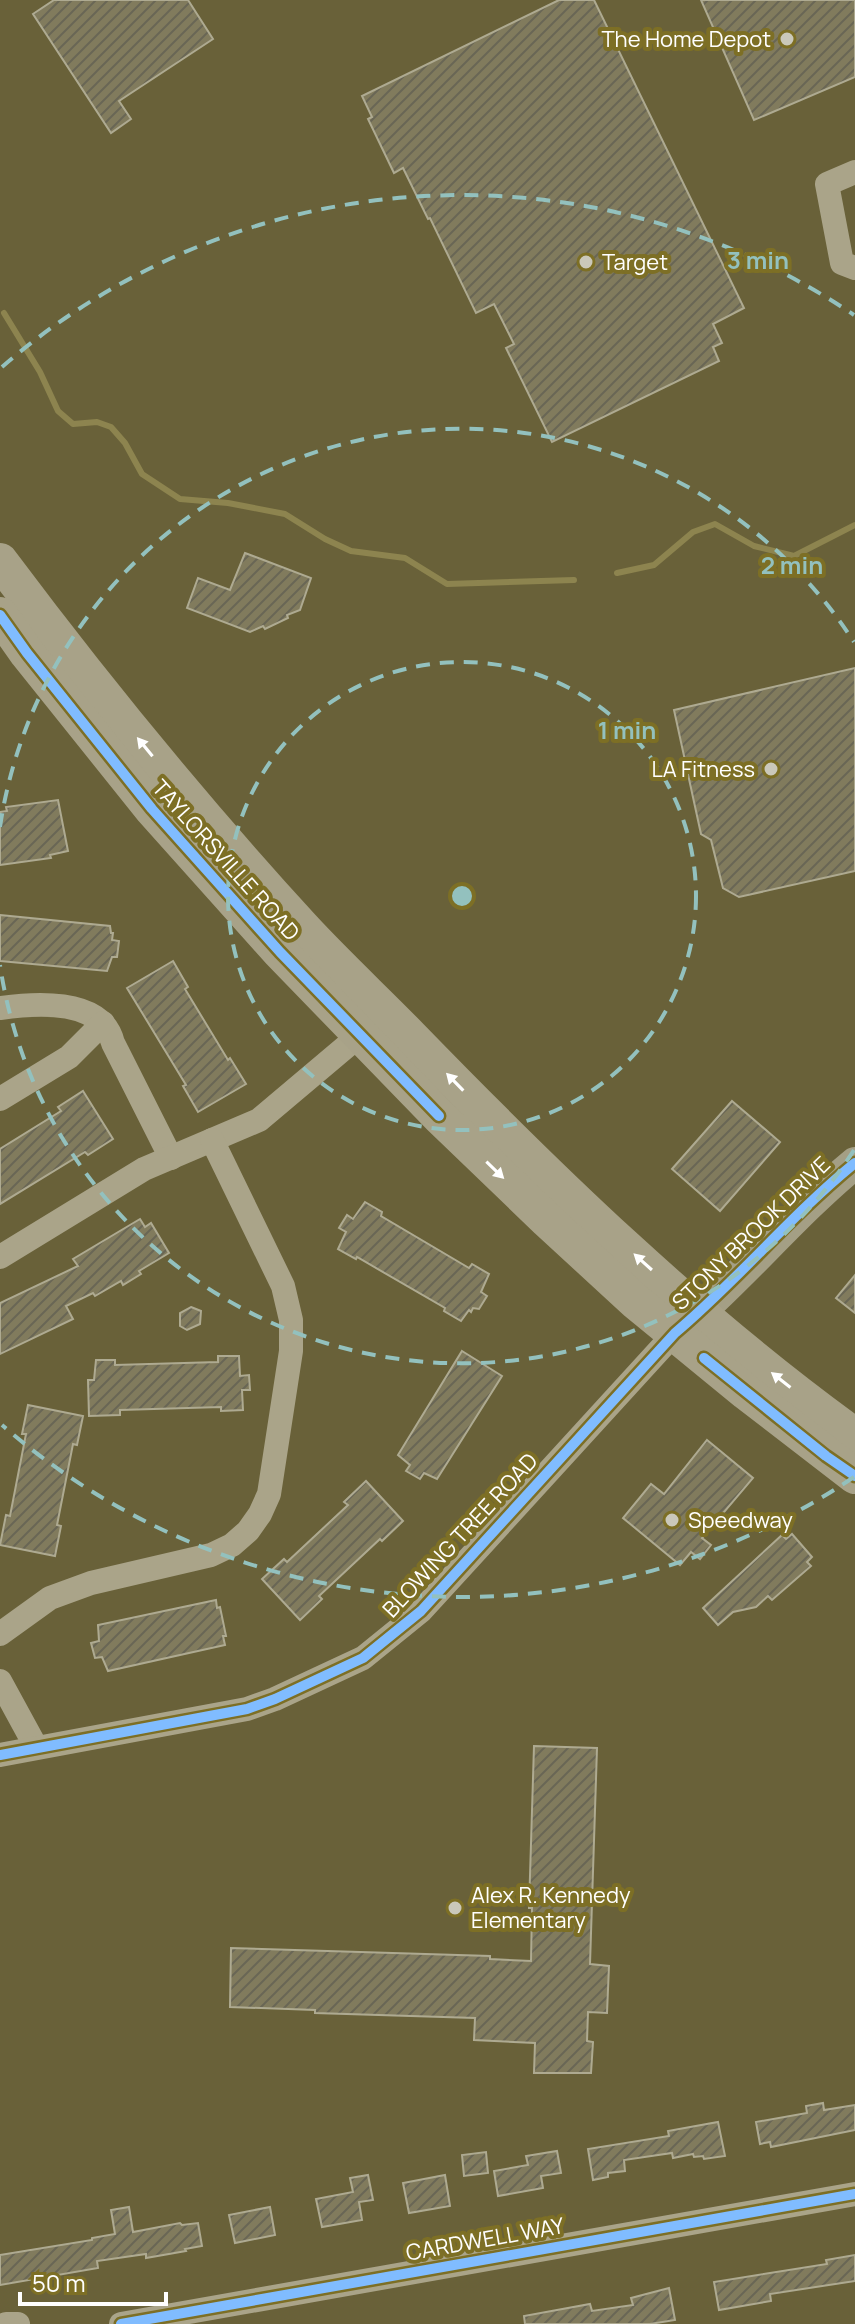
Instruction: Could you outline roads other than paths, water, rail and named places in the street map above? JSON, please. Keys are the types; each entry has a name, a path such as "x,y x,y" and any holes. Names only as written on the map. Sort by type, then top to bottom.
{"main road":[{"name":"TAYLORSVILLE ROAD","path":"0,561 15,630 27,653 152,809 280,952 439,1116 635,1301 743,1350 855,1436"},
{"name":"TAYLORSVILLE ROAD","path":"15,630 178,788 304,929 570,1195 746,1392 855,1476"}],"street":[{"path":"855,172 827,184 842,263 855,268"},
{"path":"0,1008 70,1008 95,1016 103,1023 171,1158"},
{"path":"0,1099 69,1057 103,1023"},
{"path":"0,1257 144,1169 259,1120 361,1034"},
{"path":"0,1634 50,1598 91,1583 211,1555 232,1545 248,1531 269,1494 291,1351 291,1320 283,1286 212,1140"},
{"name":"STONY BROOK DRIVE","path":"687,1323 761,1249 855,1163"},
{"name":"BLOWING TREE ROAD","path":"0,1755 247,1709 301,1688 363,1658 421,1611 687,1323"},
{"path":"0,1681 36,1747"},
{"name":"CARDWELL WAY","path":"121,2324 855,2194"},
{"path":"6,2324 18,2324"}],"waterway":[{"path":"4,313 40,372 58,411 73,424 97,422 111,427 125,443 142,474 180,499 228,503 285,514 351,551 405,558 447,584 574,580"},
{"path":"617,573 654,565 693,532 715,524 754,546 794,556 855,525"}],"place":[{"name":"The Home Depot","path":"787,39"},
{"name":"Target","path":"586,262"},
{"name":"LA Fitness","path":"771,769"},
{"name":"Speedway","path":"672,1520"},
{"name":"Alex R. Kennedy Elementary","path":"455,1908"}]}
